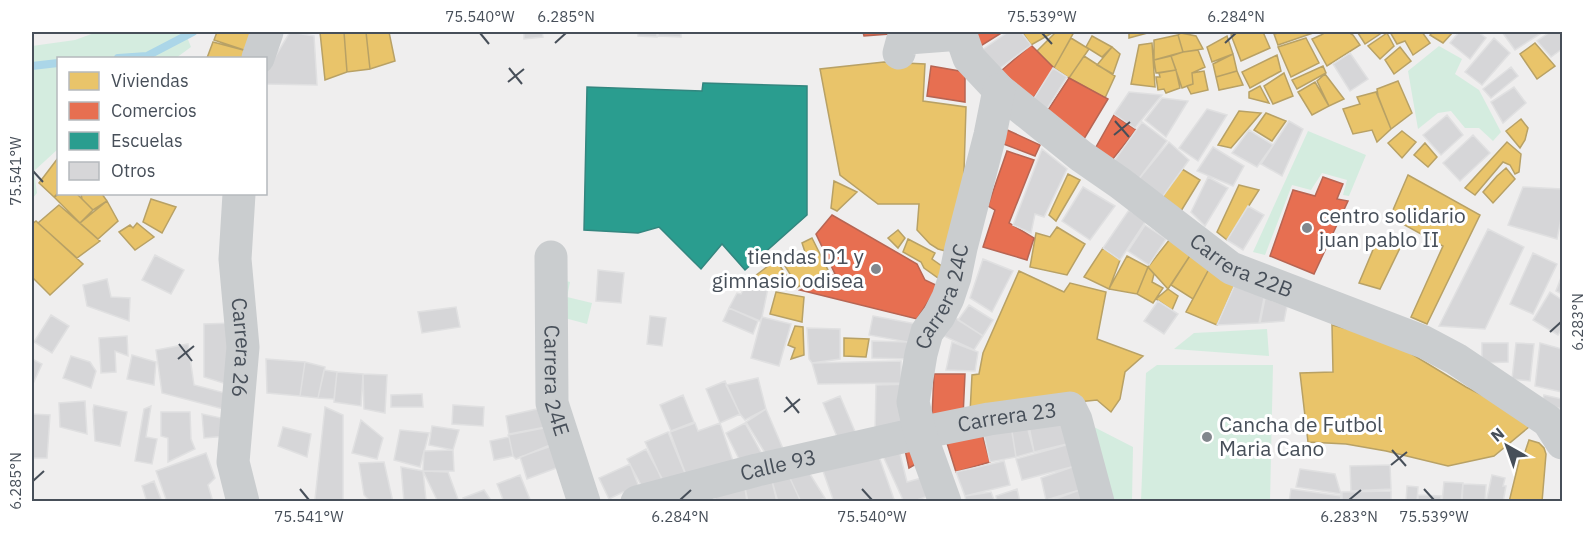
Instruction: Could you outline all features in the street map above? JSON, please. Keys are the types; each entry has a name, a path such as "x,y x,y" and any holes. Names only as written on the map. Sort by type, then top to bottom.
{"street":[{"path":"258,57 267,32"},
{"path":"899,53 902,42 908,38 961,33"},
{"name":"Carrera 22B","path":"961,33 969,58 999,90 1081,156 1231,268 1424,342 1456,359 1548,421 1563,443"},
{"name":"Carrera 24C","path":"945,501 920,433 913,402 927,332 939,316 956,277 999,90"},
{"name":"Carrera 26","path":"239,195 236,259 243,347 233,462 243,501"},
{"name":"Carrera 24E","path":"551,257 552,403 584,501"},
{"name":"Carrera 23","path":"920,433 989,418 1070,408 1076,420 1098,501"},
{"name":"Calle 93","path":"637,501 757,470 920,433"}],"green space":[{"path":"97,32 185,32 191,47 177,57 57,57 57,150 34,171 37,193 32,199 32,46 75,40"},
{"path":"1439,46 1462,59 1455,74 1479,90 1501,132 1493,141 1479,128 1465,128 1451,111 1438,113 1418,129 1408,71"},
{"path":"1308,131 1366,155 1349,196 1343,195 1347,180 1322,173 1311,190 1292,185 1265,255 1253,252"},
{"path":"555,278 570,282 567,297 592,303 587,324 546,313"},
{"path":"1267,329 1269,356 1174,349 1194,333"},
{"name":"Cancha de Futbol Maria Cano","path":"1157,365 1273,365 1270,501 1141,501 1146,373"},
{"path":"1092,426 1133,447 1132,501 1108,501"}],"building: Viviendas":[{"path":"217,32 255,32 247,51 214,40"},
{"path":"320,32 344,32 347,72 325,80"},
{"path":"344,32 366,32 370,69 347,72"},
{"path":"366,32 389,32 395,61 370,69"},
{"path":"1022,32 1054,32 1031,45"},
{"path":"1056,32 1074,32 1054,68 1037,51"},
{"path":"1129,32 1151,32 1129,38"},
{"path":"1238,32 1263,32 1270,48 1241,61 1231,35"},
{"path":"1316,32 1278,45 1274,34"},
{"path":"1326,32 1348,32 1360,45 1327,66 1312,39"},
{"path":"1383,32 1365,44 1358,33"},
{"path":"1390,32 1422,32 1430,43 1413,55 1405,41 1397,44"},
{"path":"1433,32 1453,32 1443,43 1430,35"},
{"path":"1181,33 1196,36 1203,49 1183,52 1178,35"},
{"path":"1387,33 1394,46 1380,59 1368,46"},
{"path":"1178,35 1183,52 1154,60 1154,40"},
{"path":"1092,36 1112,47 1102,57 1086,47"},
{"path":"1227,36 1233,54 1212,62 1207,47"},
{"path":"1071,38 1089,49 1069,78 1054,68"},
{"path":"1306,38 1319,63 1291,77 1278,47"},
{"path":"213,42 247,51 243,57 207,57"},
{"path":"1152,43 1155,87 1131,84 1139,45"},
{"path":"1535,43 1555,66 1537,79 1520,54"},
{"path":"1112,47 1120,54 1113,74 1097,65"},
{"path":"1400,47 1411,61 1394,74 1385,60"},
{"path":"1198,50 1205,67 1192,73 1193,84 1182,88 1171,56"},
{"path":"1233,54 1237,71 1216,77 1213,64"},
{"path":"1277,55 1281,71 1250,88 1242,72"},
{"path":"1084,56 1115,76 1105,98 1069,78"},
{"path":"1171,56 1176,70 1156,73 1154,60"},
{"path":"884,62 925,64 923,101 966,107 963,204 953,253 930,244 917,230 919,204 878,204 840,175 820,69"},
{"path":"1323,66 1326,73 1297,89 1292,80"},
{"path":"1176,70 1180,88 1166,93 1164,89 1158,90 1156,77 1160,77 1159,73"},
{"path":"1204,71 1208,90 1191,94 1187,86 1193,84 1192,73"},
{"path":"1237,71 1243,85 1219,90 1216,77"},
{"path":"1284,73 1293,96 1273,104 1264,86"},
{"path":"1325,74 1344,99 1329,106 1317,81"},
{"path":"1398,81 1412,113 1391,129 1377,89"},
{"path":"1315,82 1329,106 1312,115 1298,92"},
{"path":"1260,86 1269,103 1249,98 1249,92"},
{"path":"1376,92 1391,129 1377,142 1372,130 1353,134 1343,109 1360,104 1357,97"},
{"path":"1239,111 1261,113 1231,148 1218,145"},
{"path":"1266,113 1286,121 1272,141 1254,130"},
{"path":"1521,119 1528,128 1520,148 1506,131"},
{"path":"1402,131 1416,142 1402,158 1388,143"},
{"path":"1507,142 1521,154 1519,172 1515,174 1510,165 1503,162 1475,195 1465,188"},
{"path":"1425,143 1437,157 1428,167 1414,155"},
{"path":"57,159 57,194 54,197 39,183"},
{"path":"1506,168 1515,179 1493,203 1483,192"},
{"path":"1182,169 1200,180 1181,211 1163,196"},
{"path":"1068,174 1080,180 1056,221 1049,215"},
{"path":"1408,175 1480,215 1427,324 1411,317 1443,246 1390,217"},
{"path":"834,181 857,192 837,211 831,208"},
{"path":"1239,185 1259,190 1227,240 1217,232"},
{"path":"78,195 93,210 80,223 54,197"},
{"path":"81,195 103,195 107,201 93,210 82,199"},
{"path":"151,199 176,207 162,233 143,222"},
{"path":"107,201 118,221 98,239 80,223"},
{"path":"59,205 100,241 77,258 38,223"},
{"path":"36,221 83,264 50,295 32,277 32,224"},
{"path":"137,223 154,237 135,250 119,232 130,225 133,228"},
{"path":"1057,227 1085,244 1067,275 1030,267 1036,233 1050,237"},
{"path":"898,230 905,238 898,248 888,238"},
{"path":"812,238 828,270 796,288 789,287 795,282 785,266 805,252 802,243"},
{"path":"1378,238 1400,248 1380,289 1359,283"},
{"path":"908,239 935,253 932,259 946,269 941,280 924,268 921,262 903,252"},
{"path":"1170,239 1191,254 1168,289 1148,267"},
{"path":"1103,248 1120,260 1109,289 1084,277"},
{"path":"1191,254 1209,269 1193,299 1171,285"},
{"path":"1127,256 1148,267 1137,294 1109,289"},
{"path":"776,260 790,281 783,288 755,276"},
{"path":"1148,267 1154,274 1152,282 1163,288 1153,303 1137,294"},
{"path":"1209,269 1236,282 1217,325 1186,312"},
{"path":"1019,271 1064,292 1070,283 1106,292 1097,339 1143,356 1125,372 1120,399 1111,412 1097,400 970,413 972,375 979,374 983,353"},
{"path":"1168,289 1178,296 1172,310 1156,299"},
{"path":"776,292 804,297 802,322 770,314"},
{"path":"1332,325 1387,339 1466,387 1535,422 1494,456 1448,466 1346,444 1308,442 1300,373 1333,372"},
{"path":"795,326 803,327 804,355 791,359 795,348 788,345"},
{"path":"844,338 869,339 866,357 844,356"},
{"path":"1529,440 1539,443 1546,454 1542,502 1509,502 1521,453 1525,452"}],"building: Comercios":[{"path":"863,32 917,32 864,36"},
{"path":"970,32 1003,32 979,47"},
{"path":"1031,45 1054,68 1032,100 1001,71"},
{"path":"931,66 965,72 965,102 927,96"},
{"path":"1069,78 1108,99 1084,139 1046,113"},
{"path":"1114,115 1136,130 1112,160 1096,147"},
{"path":"1005,129 1040,145 1035,156 1001,143"},
{"path":"1007,151 1034,160 1009,223 1034,238 1027,260 983,247 995,210 988,206"},
{"name":"centro solidario juan pablo II","path":"1323,177 1343,184 1337,199 1348,201 1314,274 1270,256 1293,190 1315,196"},
{"name":"tiendas D1 y gimnasio odisea","path":"832,215 917,264 925,280 938,286 917,319 800,290 835,274 816,234"},
{"path":"934,374 965,374 963,417 932,417"},
{"path":"982,433 990,462 956,472 947,443"},
{"path":"918,445 923,460 909,468 905,450"}],"building: Escuelas":[{"path":"703,83 807,86 807,215 745,270 722,244 701,269 659,227 638,233 584,230 587,87 702,91"}],"building: Otros":[{"path":"290,32 314,36 317,85 267,84 267,70"},
{"path":"524,32 542,32 543,37 524,39"},
{"path":"638,32 657,32 657,37 638,36"},
{"path":"658,32 681,32 681,37 658,36"},
{"path":"1008,32 1021,32 1031,45 999,69 982,50"},
{"path":"1459,32 1478,32 1486,38 1470,59 1450,43"},
{"path":"1502,32 1543,32 1515,50"},
{"path":"1550,32 1562,33 1562,49 1551,57 1537,41"},
{"path":"1494,38 1510,53 1482,85 1465,72"},
{"path":"1350,53 1368,79 1350,91 1333,64"},
{"path":"1511,67 1518,76 1491,98 1483,89"},
{"path":"1053,68 1067,77 1045,112 1031,103"},
{"path":"1514,87 1526,103 1503,123 1491,102"},
{"path":"1129,92 1162,95 1135,128 1114,114"},
{"path":"1162,98 1188,101 1166,137 1145,120"},
{"path":"1207,109 1227,115 1198,161 1179,148"},
{"path":"1447,115 1463,135 1441,155 1423,135"},
{"path":"1289,121 1303,129 1282,176 1261,164"},
{"path":"1142,122 1167,141 1138,180 1114,161"},
{"path":"1249,130 1273,145 1257,167 1232,153"},
{"path":"1473,135 1490,153 1460,181 1443,163"},
{"path":"1169,142 1189,160 1161,199 1138,180"},
{"path":"1213,147 1244,166 1233,186 1197,171"},
{"path":"1042,149 1067,169 1044,217 1035,214 1031,233 1013,225"},
{"path":"1208,177 1228,188 1205,226 1191,212"},
{"path":"1083,187 1115,206 1090,240 1062,221"},
{"path":"1523,187 1562,189 1562,214 1557,239 1508,225"},
{"path":"1248,206 1264,215 1243,250 1227,240"},
{"path":"1129,210 1146,221 1120,260 1103,248"},
{"path":"1145,225 1166,239 1149,265 1128,251"},
{"path":"1488,229 1524,247 1485,329 1439,326"},
{"path":"1533,253 1557,264 1533,314 1510,304"},
{"path":"155,255 184,270 171,294 142,280"},
{"path":"983,259 1013,271 992,312 970,298"},
{"path":"598,270 624,273 621,303 596,301"},
{"path":"1562,275 1562,294 1556,291"},
{"path":"107,279 111,297 130,298 129,321 87,306 83,285"},
{"path":"748,280 768,288 760,321 729,308 737,293 741,294"},
{"path":"1236,282 1264,298 1259,323 1217,325"},
{"path":"1550,292 1562,300 1562,328 1558,335 1533,320"},
{"path":"1265,298 1287,306 1284,321 1260,323"},
{"path":"1158,301 1178,314 1164,334 1144,321"},
{"path":"969,305 993,320 983,336 958,320"},
{"path":"456,307 460,327 422,333 418,312"},
{"path":"729,308 758,321 753,334 723,321"},
{"path":"51,315 69,326 52,353 34,342"},
{"path":"650,316 666,318 662,346 647,344"},
{"path":"873,316 922,325 913,343 869,335"},
{"path":"762,317 791,324 779,366 751,358"},
{"path":"956,318 983,336 974,350 944,336"},
{"path":"235,323 236,387 204,377 204,324"},
{"path":"807,328 840,329 840,359 812,363 809,359"},
{"path":"127,336 128,356 115,351 116,372 101,373 99,338"},
{"path":"872,341 909,342 909,359 872,358"},
{"path":"952,342 978,352 975,371 946,370"},
{"path":"1482,343 1508,343 1508,362 1482,363"},
{"path":"1516,343 1534,344 1530,381 1512,379"},
{"path":"1540,343 1562,349 1562,392 1535,386"},
{"path":"188,344 194,385 225,393 227,410 162,393 156,350"},
{"path":"132,355 156,362 154,385 127,379"},
{"path":"71,356 90,362 96,371 91,388 63,378"},
{"path":"32,359 42,364 32,386"},
{"path":"266,359 305,362 300,396 267,393"},
{"path":"901,361 901,383 818,384 812,363"},
{"path":"305,362 325,367 318,398 300,396"},
{"path":"324,370 337,372 334,399 318,398"},
{"path":"337,372 363,374 361,406 334,402"},
{"path":"363,374 387,375 385,413 364,409"},
{"path":"758,378 766,409 745,420 726,385"},
{"path":"725,381 740,414 720,423 706,389"},
{"path":"912,384 910,426 875,432 876,385"},
{"path":"422,394 423,407 391,407 391,395"},
{"path":"683,395 694,422 671,431 660,405"},
{"path":"1544,395 1562,399 1562,409 1542,404"},
{"path":"840,396 859,441 838,439 823,403"},
{"path":"85,401 87,434 60,427 59,403"},
{"path":"94,405 127,412 120,446 95,441"},
{"path":"453,405 484,407 483,426 452,424"},
{"path":"151,406 146,437 157,439 152,464 135,461 144,409"},
{"path":"325,407 343,415 343,502 317,502 315,499"},
{"path":"546,407 551,426 509,434 506,416"},
{"path":"766,409 787,458 770,461 746,422"},
{"path":"161,412 190,412 191,439 195,449 168,462 168,438 161,436"},
{"path":"1063,413 1071,443 1034,452 1028,421"},
{"path":"32,414 50,415 47,458 32,458"},
{"path":"202,414 226,419 228,436 204,438"},
{"path":"361,420 383,438 377,459 352,453"},
{"path":"1026,422 1034,452 1016,457 1011,426"},
{"path":"695,423 698,431 720,423 735,467 689,483 670,432"},
{"path":"745,423 763,456 743,467 726,433"},
{"path":"1011,425 1016,457 990,462 983,431"},
{"path":"432,426 459,430 453,450 429,445"},
{"path":"283,427 311,434 307,457 278,446"},
{"path":"549,427 555,443 516,459 513,456 508,435"},
{"path":"400,430 429,433 420,467 394,460"},
{"path":"668,432 689,483 667,491 645,442"},
{"path":"509,437 513,456 494,460 490,441"},
{"path":"1073,443 1079,465 1022,480 1016,459"},
{"path":"557,444 567,464 527,479 520,457"},
{"path":"646,449 665,484 646,494 627,459"},
{"path":"453,450 454,471 423,471 424,451"},
{"path":"899,450 907,482 929,476 933,494 912,502 904,502 883,456"},
{"path":"206,453 215,478 208,485 213,502 167,502 156,471"},
{"path":"878,454 895,502 834,502 823,471"},
{"path":"1004,461 1010,485 965,496 956,472"},
{"path":"384,462 393,502 371,502 364,495 359,463"},
{"path":"630,464 641,492 626,498 623,492 609,499 599,478"},
{"path":"1390,465 1391,489 1351,491 1350,466"},
{"path":"1075,466 1083,489 1046,500 1041,478"},
{"path":"401,467 423,471 426,500 404,502"},
{"path":"1300,469 1335,474 1341,494 1296,487"},
{"path":"423,471 448,472 459,502 438,502"},
{"path":"808,471 825,498 814,502 801,502 789,476"},
{"path":"520,475 531,502 504,502 497,484"},
{"path":"1492,475 1505,478 1503,502 1486,502"},
{"path":"789,476 801,502 778,502 772,481"},
{"path":"154,481 162,502 147,502 142,486"},
{"path":"772,481 777,502 748,502 745,488"},
{"path":"1444,482 1463,483 1461,502 1442,502"},
{"path":"1463,484 1486,485 1485,502 1462,502"},
{"path":"1407,486 1418,487 1417,502 1406,502"},
{"path":"745,488 747,502 715,502 715,494"},
{"path":"1085,488 1090,502 1047,502"},
{"path":"1017,489 1020,502 997,502 996,496"},
{"path":"1291,489 1341,496 1340,502 1289,502"},
{"path":"484,490 492,502 464,502 463,498"},
{"path":"1391,491 1391,502 1342,502 1342,492"},
{"path":"991,492 995,502 966,502 965,496"},
{"path":"1418,495 1441,496 1440,502 1418,502"}],"waterway":[{"path":"132,57 147,56 193,32"},
{"path":"32,66 57,63"}],"place":[{"name":"centro solidario juan pablo II","path":"1307,228"},
{"name":"tiendas D1 y gimnasio odisea","path":"876,269"},
{"name":"Cancha de Futbol Maria Cano","path":"1207,437"}]}
